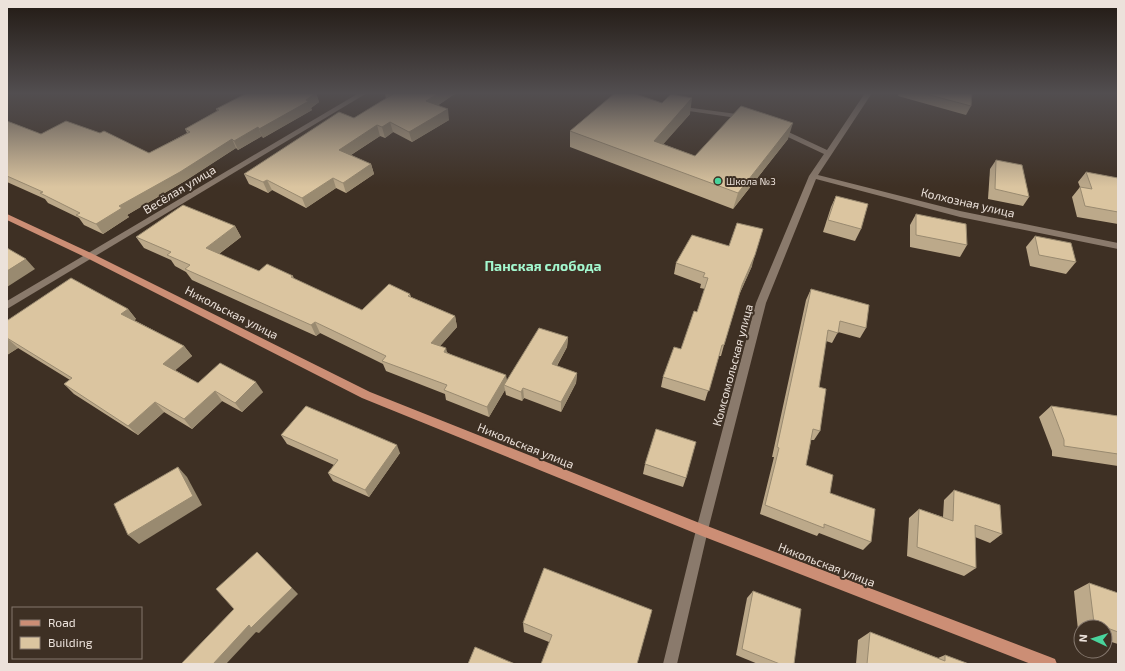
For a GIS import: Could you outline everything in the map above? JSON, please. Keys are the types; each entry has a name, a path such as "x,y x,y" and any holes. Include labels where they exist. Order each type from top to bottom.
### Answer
{"main road":[{"name":"Никольская улица","path":"7,217 90,256 366,395 702,530 1050,664"}],"street":[{"name":"Весёлая улица","path":"7,305 311,124"},
{"name":"Комсомольская улица","path":"670,664 702,530 761,303 813,176 848,124"},
{"path":"772,128 828,153"},
{"name":"Колхозная улица","path":"813,176 960,214 1118,246"}],"building":[{"path":"7,124 16,124 41,134 60,124 75,124 100,133 104,131 149,153 190,132 185,129 193,124 267,124 259,129 258,127 234,141 232,139 180,172 119,206 122,208 96,224 76,215 80,213 40,193 43,192 7,176"},
{"path":"320,124 386,124 382,127 377,125 339,150 371,164 343,183 333,178 302,198 267,180 263,182 244,174"},
{"path":"394,124 422,124 409,132"},
{"path":"578,124 669,124 654,141 695,156 724,124 792,124 738,193 570,131"},
{"path":"996,160 1022,165 1029,197 995,189"},
{"path":"1086,172 1118,178 1118,212 1085,206 1080,187 1092,189"},
{"path":"836,196 868,204 861,229 828,220"},
{"path":"183,205 235,226 206,248 259,271 267,264 293,276 291,277 362,310 389,284 410,294 408,296 455,316 431,343 446,348 444,352 506,375 487,407 444,390 447,385 382,361 386,356 315,322 311,325 185,269 190,265 167,255 171,252 136,237"},
{"path":"916,214 966,224 967,245 916,235"},
{"path":"737,223 763,229 755,255 742,285 724,345 722,345 709,391 663,377 674,347 681,349 694,311 697,312 708,278 703,277 705,273 676,263 692,235 729,246"},
{"path":"1035,236 1071,243 1076,262 1039,255"},
{"path":"7,248 26,259 7,271"},
{"path":"71,278 128,309 121,314 184,346 163,364 198,383 220,363 256,382 235,403 215,391 184,419 155,402 128,426 64,384 72,378 7,338 7,319 8,320"},
{"path":"811,289 869,305 866,328 840,321 838,333 828,330 819,387 826,389 820,431 813,429 806,465 833,475 830,493 875,509 871,542 824,524 824,528 765,505 779,448 777,447"},
{"path":"539,328 568,337 552,364 577,373 561,402 523,388 521,392 504,385"},
{"path":"306,406 397,445 365,490 328,473 338,460 281,435"},
{"path":"1051,406 1118,416 1118,454 1064,446 1064,440"},
{"path":"656,429 696,442 686,478 645,464"},
{"path":"178,467 193,496 128,535 114,504"},
{"path":"954,490 1000,505 1002,534 975,525 976,568 917,547 919,509 953,521"},
{"path":"257,552 292,588 251,628 249,625 213,664 181,664 234,609 216,589"},
{"path":"544,568 652,610 637,664 541,664 552,635 523,623"},
{"path":"1089,583 1118,593 1118,632 1113,630 1113,619 1094,619"},
{"path":"753,591 801,609 794,664 780,664 742,649"},
{"path":"870,632 945,661 945,655 969,664 867,664"},
{"path":"475,647 515,664 468,664"}],"place":[{"name":"Школа №3","path":"718,181"}],"district":[{"name":"Панская слобода","path":"543,265"}]}
